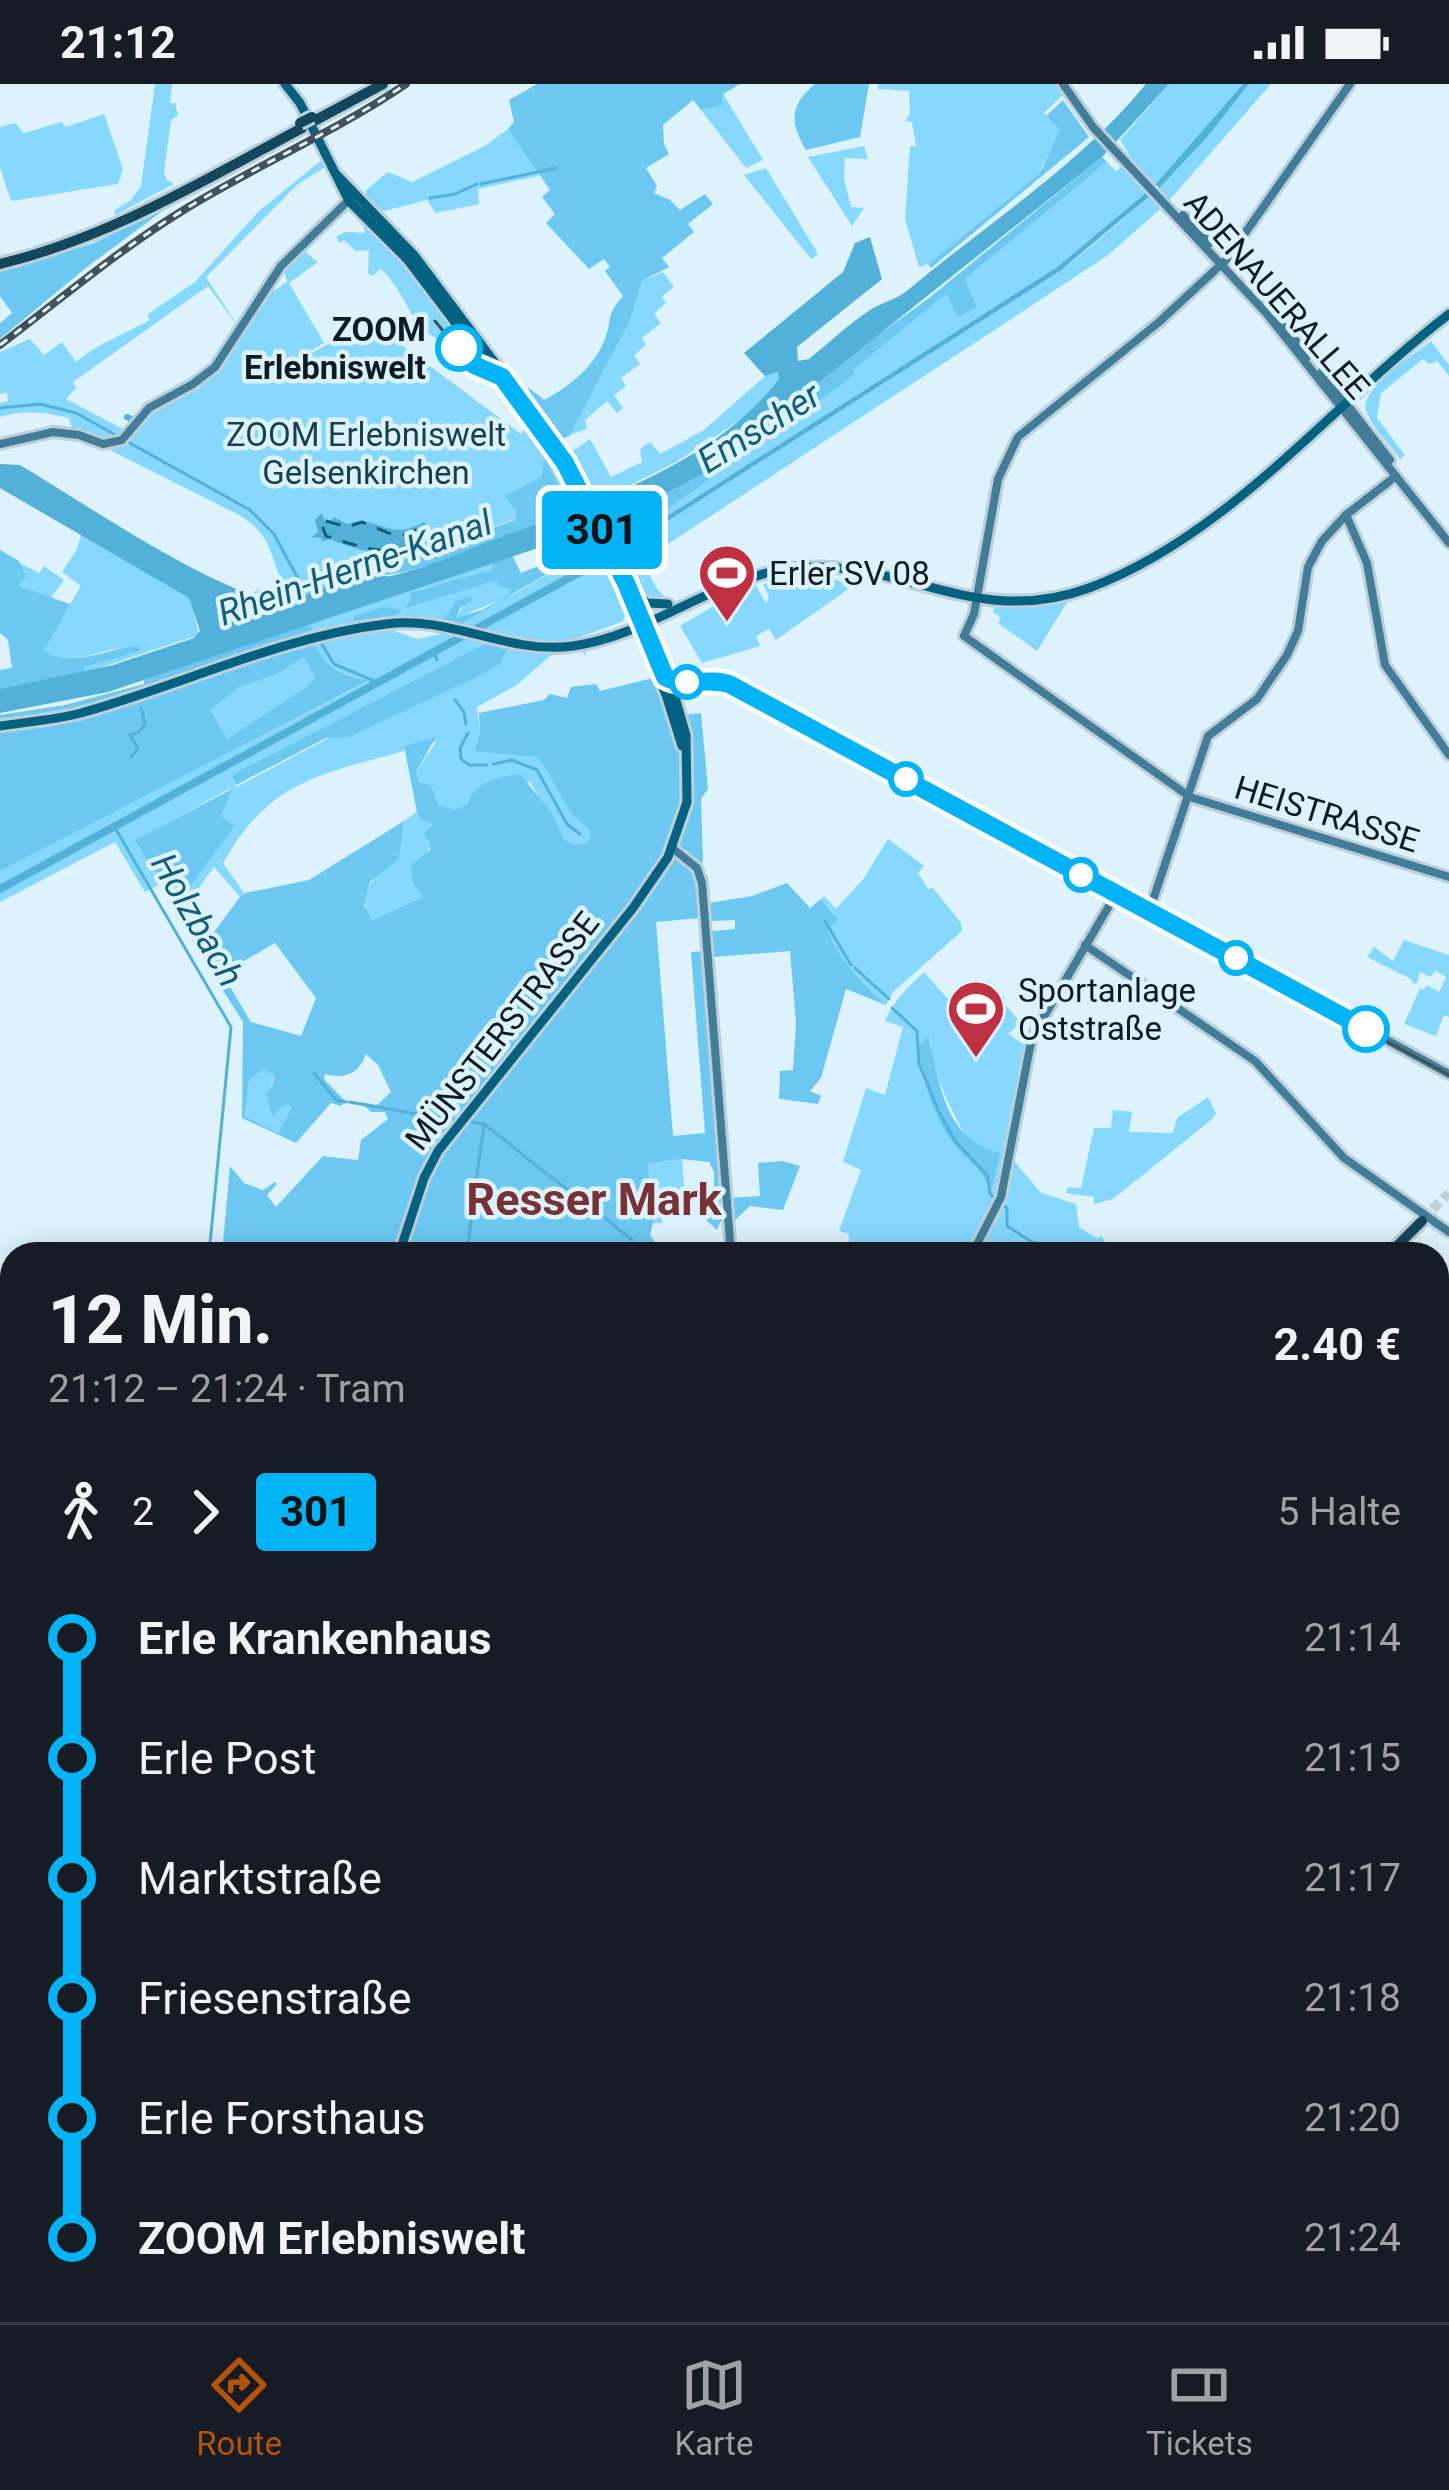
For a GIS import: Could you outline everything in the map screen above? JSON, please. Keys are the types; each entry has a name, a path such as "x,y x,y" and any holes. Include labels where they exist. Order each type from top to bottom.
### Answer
{"highway":[{"path":"0,262 102,228 301,126 372,84"},
{"path":"313,119 383,84"},
{"path":"1406,1242 1424,1223"}],"main road":[{"name":"MÜNSTERSTRASSE","path":"285,84 352,198 400,250 524,412 584,498 601,531 670,682 684,766 680,814 671,847"},
{"path":"977,597 1050,593 1088,583 1127,564 1239,489 1449,311"},
{"path":"0,726 77,714 270,649 405,622 517,646 565,646 603,638 754,576 819,566 851,568 977,597 1045,599 1114,578 1231,502 1343,402"},
{"name":"MÜNSTERSTRASSE","path":"403,1242 438,1150 629,912 671,847 685,812 686,735 678,702 640,620 632,589 614,560"},
{"path":"632,589 647,603 669,608"},
{"path":"656,646 657,627 669,608"}],"street":[{"name":"ADENAUERALLEE","path":"1063,84 1115,150 1224,261 1329,381 1449,539"},
{"path":"977,597 998,478 1018,437 1159,322 1224,261 1350,84"},
{"path":"0,444 51,432 80,435 106,445 119,441 145,411 215,367 283,263 352,198"},
{"name":"ADENAUERALLEE","path":"1224,261 1343,402"},
{"path":"1324,423 1358,422 1362,385 1329,381"},
{"path":"1149,912 1208,736 1257,699 1288,652 1299,626 1312,557 1346,515 1397,472"},
{"path":"1346,515 1367,563 1387,670 1449,755"},
{"name":"HEISTRASSE","path":"977,597 964,636 1190,797 1449,877"},
{"path":"670,682 720,686 746,694 1449,1074"},
{"path":"671,847 697,868 702,883 730,1242"},
{"path":"978,1242 1001,1197 1032,1037 1115,894"},
{"path":"1085,945 1250,1058 1345,1158 1449,1232"}],"green space":[{"path":"155,84 172,84 170,103 175,103 178,115 171,120 164,172 174,184 115,215 141,186"},
{"path":"879,84 1059,84 1066,92 1044,113 1060,130 1040,173 919,267 905,219 910,146 916,146 912,122 905,121 910,114 909,91 877,89"},
{"path":"1169,84 1243,84 1154,186 1057,267 617,548 616,537 684,498 844,383 853,369 947,293 977,307 965,279 1107,162 1116,171 1123,166 1146,181 1120,140"},
{"path":"1249,84 1271,84 1167,203 1107,256 642,561 669,601 649,598 636,588 619,552 1060,271 1160,184"},
{"path":"723,94 763,160 746,168 701,110 722,106"},
{"path":"104,114 123,169 118,184 11,201 0,168 0,127 15,123 24,133 61,122 66,127"},
{"path":"508,129 538,169 538,176 478,189 479,204 436,213 427,200 380,212 366,198 366,190 388,172 412,182 485,146"},
{"path":"864,146 868,159 845,158 851,207 864,208 852,226 808,157"},
{"path":"323,159 327,166 298,184 206,277 239,328 208,286 73,382 76,388 66,399 125,430 120,437 102,442 73,432 69,418 52,414 0,417 0,403 8,401 7,392 0,394 0,352 30,339 44,355 62,342 76,362 150,320 147,315 195,282 259,211"},
{"path":"766,168 818,254 811,259 744,175"},
{"path":"368,221 477,357 470,360 456,341 449,347 422,328 381,269 368,274 369,250 356,251 336,237 345,232 365,233 363,223"},
{"name":"ZOOM Erlebniswelt Gelsenkirchen","path":"300,248 318,262 289,283 324,343 278,370 347,335 383,331 521,434 526,426 497,382 564,476 581,508 563,515 568,504 545,460 541,477 504,496 516,511 515,519 391,564 379,564 375,574 286,602 249,595 270,589 281,579 263,537 241,516 108,449 66,437 38,439 55,433 110,447 161,401 185,389 199,389 232,353 263,298 287,282 283,268"},
{"path":"663,272 674,287 662,296 666,303 654,314 661,323 642,338 646,345 634,355 640,364 621,378 626,386 614,395 623,408 617,413 607,401 585,420 587,429 570,435 630,321 642,281"},
{"path":"1431,341 1449,365 1449,376 1437,361 1429,364 1423,359 1381,393 1377,418 1405,455 1400,459 1372,423 1366,401 1380,382"},
{"path":"777,372 779,379 757,408 676,462 595,503 570,453 590,439 611,477 642,462 640,449 650,442 660,454 704,430 765,376"},
{"path":"81,535 190,598 199,635 84,673 84,667 139,651 127,648 57,657 44,651 59,620 36,654 0,553 39,573 44,566 64,580 51,598 64,614 81,586 62,572"},
{"path":"599,544 625,615 623,621 577,638 528,643 463,628 464,622 504,598 455,619 470,596 444,620 391,615 324,634 322,628 313,631 310,623 493,561 492,570 429,591 421,588 407,609 500,579 511,596"},
{"path":"818,575 854,585 776,640 769,629 756,636 760,646 702,663 680,626 754,582 766,603 769,597 763,584"},
{"path":"1069,599 1037,651 998,623 1001,618 993,612 995,605"},
{"path":"385,628 418,639 449,632 486,643 237,772 231,776 236,787 329,738 350,736 500,664 508,648 536,653 585,646 586,656 581,650 550,656 517,685 477,707 480,731 474,750 537,756 591,836 586,843 574,845 564,839 530,782 455,811 439,805 431,785 419,782 416,772 436,742 404,746 404,751 322,775 279,797 259,814 223,863 244,893 240,897 214,867 180,914 204,947 199,952 160,884 145,892 115,842 0,902 0,729 116,811 367,682 329,664 312,643","holes":["231,788 221,816 235,826 187,891 136,840"]},
{"path":"305,656 315,677 306,687 227,740 209,710 239,687 276,675"},
{"path":"417,812 422,821 429,821 432,831 430,847 421,861 424,897 371,920 366,892 399,859 404,821"},
{"path":"888,839 924,866 918,873 961,923 962,931 893,992 886,1005 839,952 828,930 834,913 821,899 824,896 836,909 864,878"},
{"path":"1404,940 1449,955 1449,1017 1444,1015 1436,1036 1404,1024 1420,988 1427,985 1439,992 1446,977 1436,971 1430,977 1420,972 1413,984 1367,957 1374,947 1393,961"},
{"path":"924,972 954,1006 968,1005 991,982 1021,1023 1008,1034 1028,1047 1009,1155 1041,1193 1076,1204 1079,1227 1098,1239 1101,1235 1105,1242 849,1242 849,1234 839,1231 861,1170 843,1162 866,1088 885,1095 903,1027 885,1021 897,1000","holes":["930,1038 939,1081 986,1178 951,1140 921,1074"]},
{"path":"264,1069 274,1074 270,1092 292,1107 278,1133 245,1116 249,1080"},
{"path":"1208,1097 1216,1114 1211,1120 1113,1199 1094,1204 1094,1197 1066,1193 1068,1187 1081,1188 1094,1128 1111,1128 1113,1110 1132,1112 1129,1132 1173,1133 1177,1118"},
{"path":"682,1159 686,1210 662,1211 662,1223 653,1223 648,1164"}],"shaded area":[{"path":"537,84 740,84 723,94 722,106 701,110 693,100 663,125 669,154 646,168 657,186 654,193 680,210 705,194 713,204 688,224 694,232 662,258 669,267 642,281 630,321 570,435 563,439 532,400 528,387 544,400 580,375 600,349 611,314 623,296 605,271 610,267 604,259 589,269 546,223 555,214 542,197 550,190 508,129 514,122 509,100"},
{"path":"815,84 869,84 860,137 806,150 795,114"},
{"path":"1063,100 1089,137 931,268 928,264 1040,173 1060,130 1046,116"},
{"path":"1102,157 1107,162 965,279 977,307 958,317 946,294 854,369 844,383 684,498 614,540 604,522 645,504 929,298"},
{"path":"172,204 0,339 0,323 12,313 0,296 0,272 94,243"},
{"path":"545,458 568,505 563,515 437,562 389,575 375,574 379,564 391,564 515,520 516,511 504,496 541,477"},
{"path":"591,527 599,544 464,622 463,628 438,623 352,628 355,616 383,607 403,610 394,615 444,619 456,601 470,596 473,600 460,608 456,618 482,610 509,595 510,589 497,585 498,580 405,609 410,593 492,570 493,561 512,555 521,573 560,557 558,539"},
{"path":"0,550 19,561 26,577 18,586 70,604 44,651 68,658 139,646 140,651 85,667 84,673 0,689 0,670 12,668 8,640 0,633"},
{"path":"310,623 315,635 310,638 327,662 340,672 368,681 0,871 0,715 65,705 144,684 144,680","holes":["304,657 315,677 227,739 210,710 239,687 276,675"]},
{"path":"486,643 508,648 500,664 475,678 349,737 326,738 236,785 231,776 237,772"},
{"path":"653,678 668,717 701,713 708,789 701,799 703,860 697,880 701,918 656,922 673,1136 705,1133 691,952 706,951 726,1222 720,1222 717,1230 705,1219 714,1215 714,1172 709,1162 681,1159 648,1164 650,1235 655,1242 223,1242 230,1166 244,1183 263,1190 275,1182 267,1195 276,1207 323,1156 358,1160 361,1140 388,1119 385,1112 371,1112 360,1102 377,1105 391,1092 378,1065 366,1054 350,1074 325,1074 324,1079 345,1101 341,1106 331,1103 296,1143 242,1118 243,1022 199,952 245,893 309,880 404,821 399,859 370,882 364,905 372,920 423,897 413,883 411,865 430,850 423,835 432,825 417,812 404,746 436,737 416,772 419,782 431,785 439,805 455,810 468,804 482,785 520,774 552,813 564,839 574,845 586,843 589,828 566,805 537,757 474,751 479,713 544,700 550,694 567,698 571,687 596,684 600,691","holes":["275,943 316,998 301,1036 251,1022 220,970","264,1069 274,1075 266,1093 272,1116 284,1105 292,1107 278,1133 245,1116 249,1080"]},
{"path":"232,789 221,816 235,826 187,891 160,880 135,840"},
{"path":"787,883 810,908 821,899 838,919 828,930 839,952 886,1005 846,989 821,1078 810,1091 821,1096 818,1104 779,1099 780,1071 793,1070 796,1023 790,951 713,957 711,931 735,929 735,920 710,921 709,903 752,896"},
{"path":"928,1036 941,1090 956,1122 981,1146 1000,1153 991,1193 979,1170 950,1139 933,1106 918,1047"},
{"path":"782,1161 800,1166 783,1210 750,1206 732,1223 729,1198 760,1196 758,1163"}],"water":[{"path":"1146,84 1169,84 1102,157 706,472 645,504 544,546 108,692 0,713 0,689 113,665 194,638 200,631 189,598 0,488 0,464 20,465 191,568 261,598 287,602 354,577 391,576 420,568 616,493 722,434 779,379 777,372 765,376 744,353 843,272 855,243 870,237 882,279 797,347 798,361 809,359 867,312 903,293 1031,193 1092,141"},
{"path":"1243,84 1249,84 1159,188 1060,271 619,552 617,548 1057,267 1154,186"},
{"path":"322,513 331,521 334,517 347,524 368,522 402,530 424,522 434,534 424,534 404,551 362,550 311,537 318,532 315,520"}],"waterway":[{"path":"481,184 556,168"},
{"path":"430,198 477,184"},
{"name":"Rhein-Herne-Kanal","path":"0,408 40,404 76,413 250,510 274,534 303,588"},
{"path":"127,417 132,419"},
{"name":"Emscher","path":"0,889 613,554"},
{"path":"321,643 334,664 379,683"},
{"name":"Emscher","path":"434,653 437,660"},
{"path":"455,700 466,724"},
{"path":"131,757 138,749 130,735 145,724 141,708"},
{"path":"468,733 460,748 461,759 469,765 487,765"},
{"path":"493,764 512,760 537,770 567,824 580,834"},
{"name":"Holzbach","path":"114,826 231,1027 210,1242"},
{"path":"825,921 851,965"},
{"path":"855,968 889,999"},
{"path":"892,1008 917,1031 919,1064 955,1141 987,1175 990,1194 1007,1208 1007,1226 1032,1242"},
{"path":"314,1073 336,1100 346,1102"},
{"path":"349,1102 423,1115"},
{"path":"431,1116 454,1120"},
{"path":"466,1121 484,1124 511,1145"},
{"path":"474,1195 484,1125"},
{"path":"513,1147 547,1174"},
{"path":"550,1176 602,1216"},
{"path":"472,1217 473,1203"},
{"path":"604,1217 632,1240"},
{"path":"468,1242 471,1220"}],"ferry route":[{"path":"326,521 347,527 362,522 391,534 408,535 424,524 427,529 405,547 380,550 326,536 322,525 326,521"}],"tunnel":[{"path":"1422,1220 1449,1193"}],"tram line":[{"path":"435,321 471,365 500,376 557,453 599,528 668,682 731,686 1449,1075"},
{"name":"301","path":"459,348 474,365 502,377 565,463 626,583 665,677 673,682 718,680 731,685 1366,1029"}],"railway":[{"path":"0,345 163,223 406,84"}],"place":[{"name":"ZOOM Erlebniswelt","path":"459,348"},
{"name":"Erler SV 08","path":"727,624"},
{"name":"Sportanlage Oststraße","path":"976,1060"}],"district":[{"name":"Resser Mark","path":"594,1199"}]}
